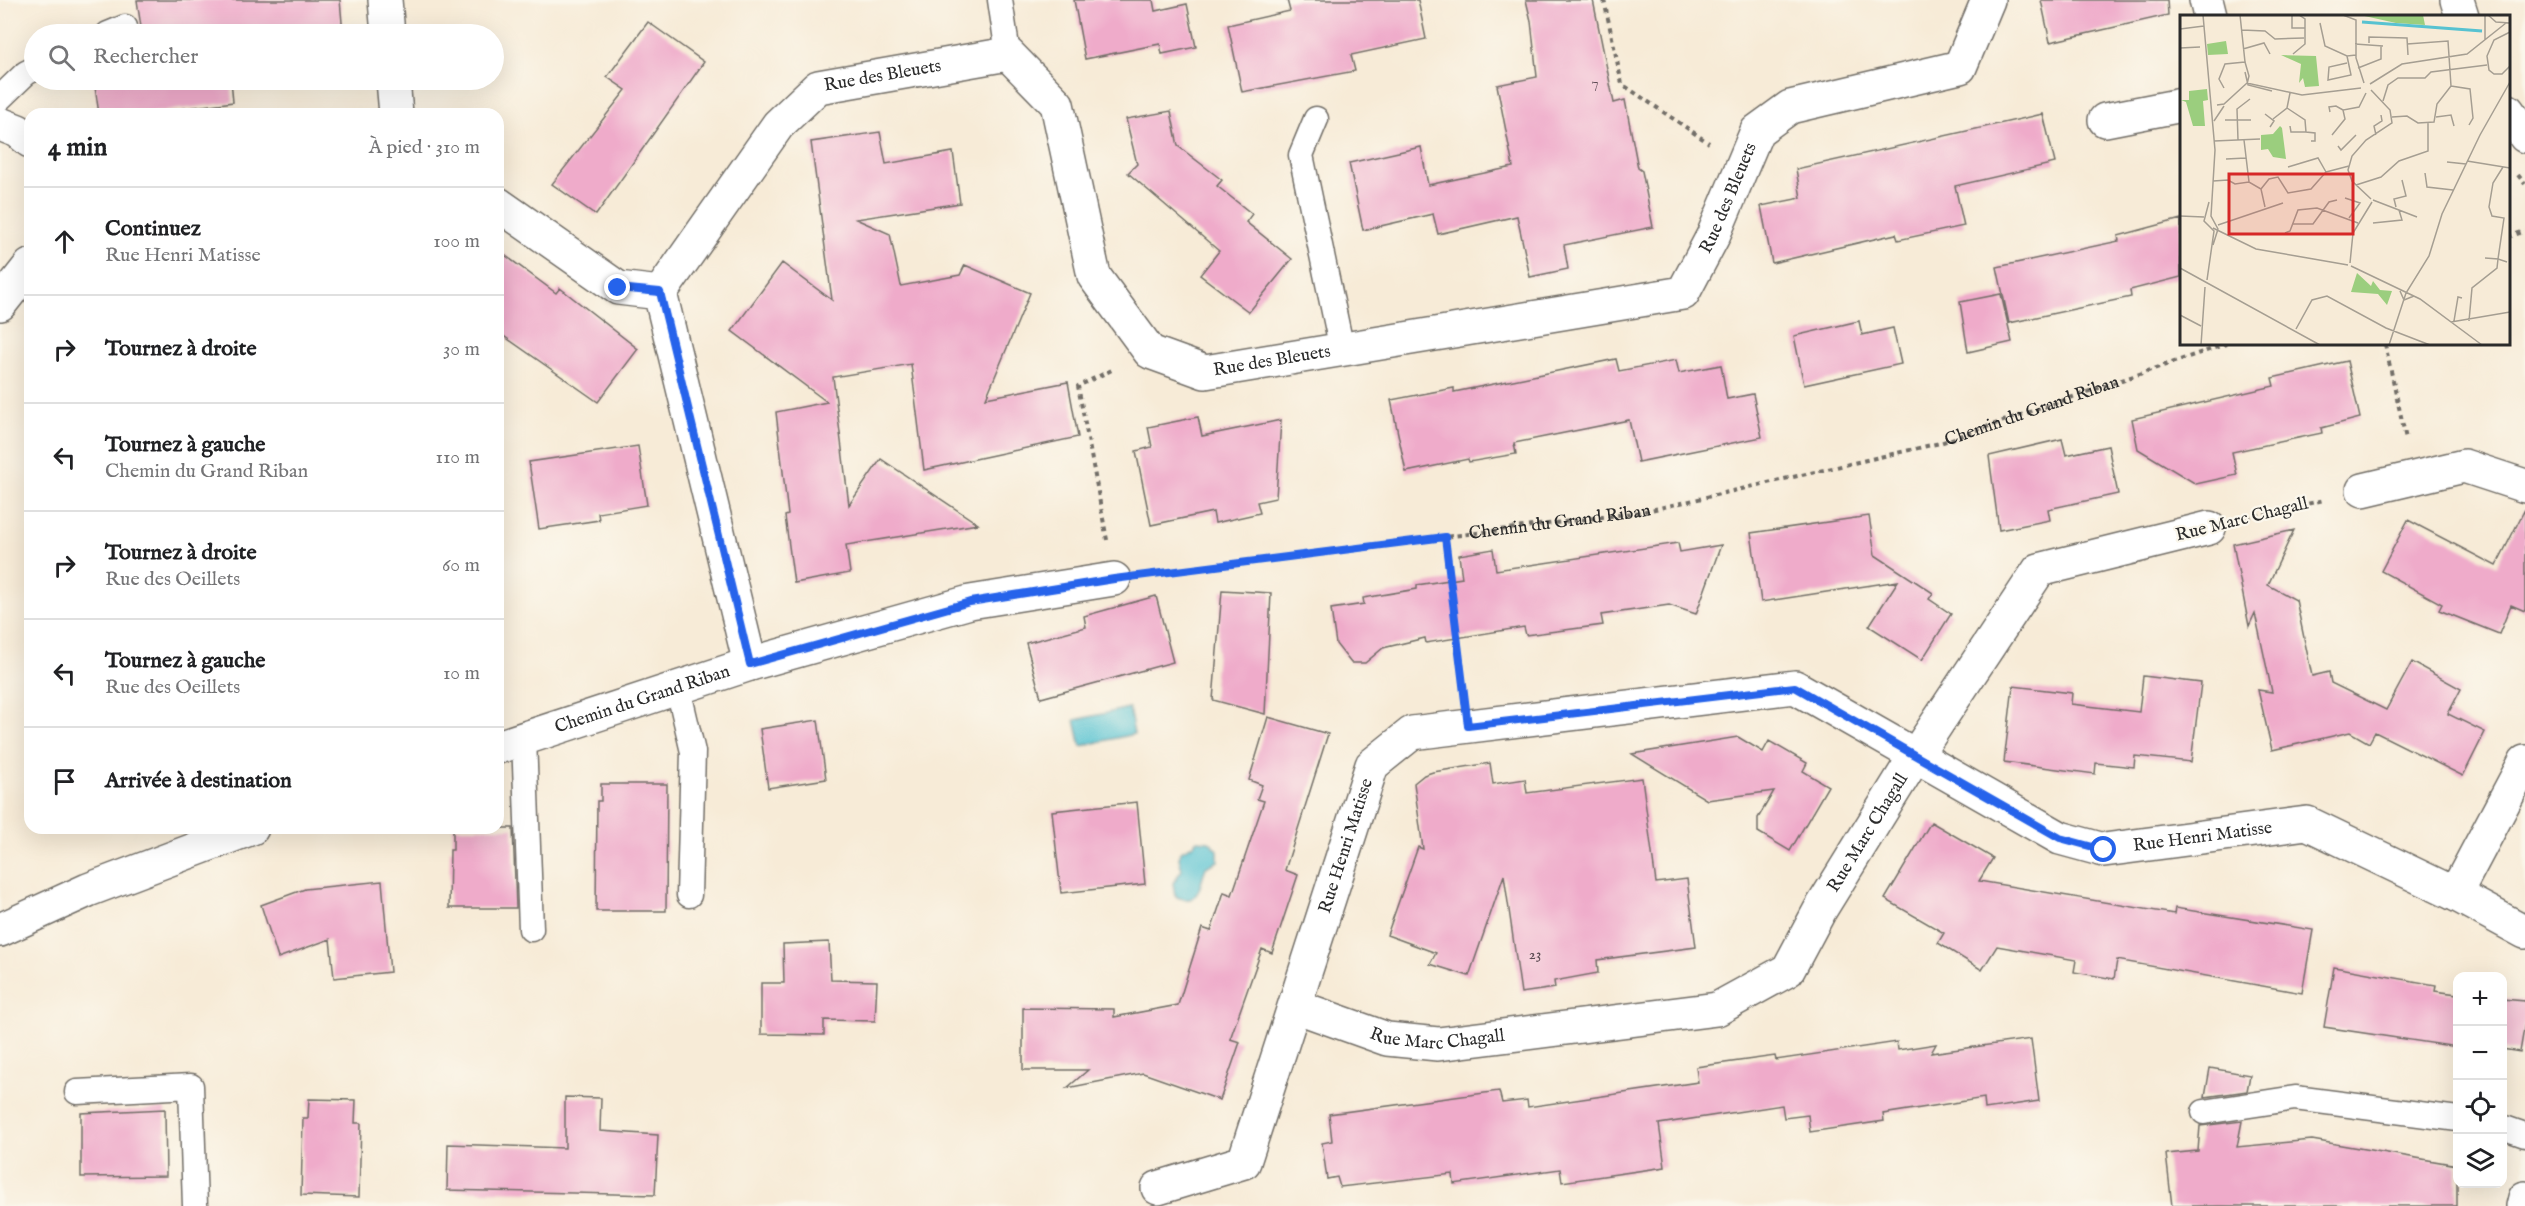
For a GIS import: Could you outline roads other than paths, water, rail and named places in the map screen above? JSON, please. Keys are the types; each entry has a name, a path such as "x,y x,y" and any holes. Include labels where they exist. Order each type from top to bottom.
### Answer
{"street":[{"path":"385,0 387,24"},
{"name":"Rue des Bleuets","path":"660,292 778,124 818,87 1008,54 1057,104 1094,276 1150,351 1205,372 1683,292 1713,236 1757,130 1790,107 1960,67 1988,0"},
{"path":"2206,0 2210,15"},
{"path":"2457,0 2462,15"},
{"path":"394,90 395,108"},
{"path":"2105,120 2180,105"},
{"path":"2510,114 2525,136"},
{"path":"0,124 24,136"},
{"path":"504,208 618,288 660,292 750,664"},
{"path":"0,304 24,274"},
{"path":"2363,490 2464,466 2525,486"},
{"name":"Rue Marc Chagall","path":"1295,1006 1387,1039 1438,1044 1717,1009 1788,970 1820,910 1916,755 2039,570 2209,528"},
{"name":"Chemin du Grand Riban","path":"511,743 750,664 970,602 1114,579"},
{"name":"Rue Henri Matisse","path":"1158,1188 1244,1162 1372,765 1412,733 1795,687 2060,838 2104,850 2307,823 2455,894 2525,932"},
{"path":"2455,894 2525,762"},
{"path":"0,930 88,890 236,834"},
{"path":"2523,1206 2525,1198"}],"lane":[{"path":"1000,0 1008,54"},
{"path":"0,98 24,75"},
{"path":"1316,119 1301,155 1342,350"},
{"path":"678,688 693,752 689,895"},
{"path":"511,743 531,929"},
{"path":"77,1092 191,1086 195,1206"},
{"path":"2204,1112 2295,1098 2453,1118"},
{"path":"2507,1129 2525,1136"}],"water":[{"path":"1129,708 1134,734 1081,746 1075,720"},
{"path":"1197,840 1209,841 1218,850 1218,861 1206,867 1200,888 1194,897 1183,899 1175,896 1173,883 1182,870 1179,858 1181,851 1193,845"}]}
